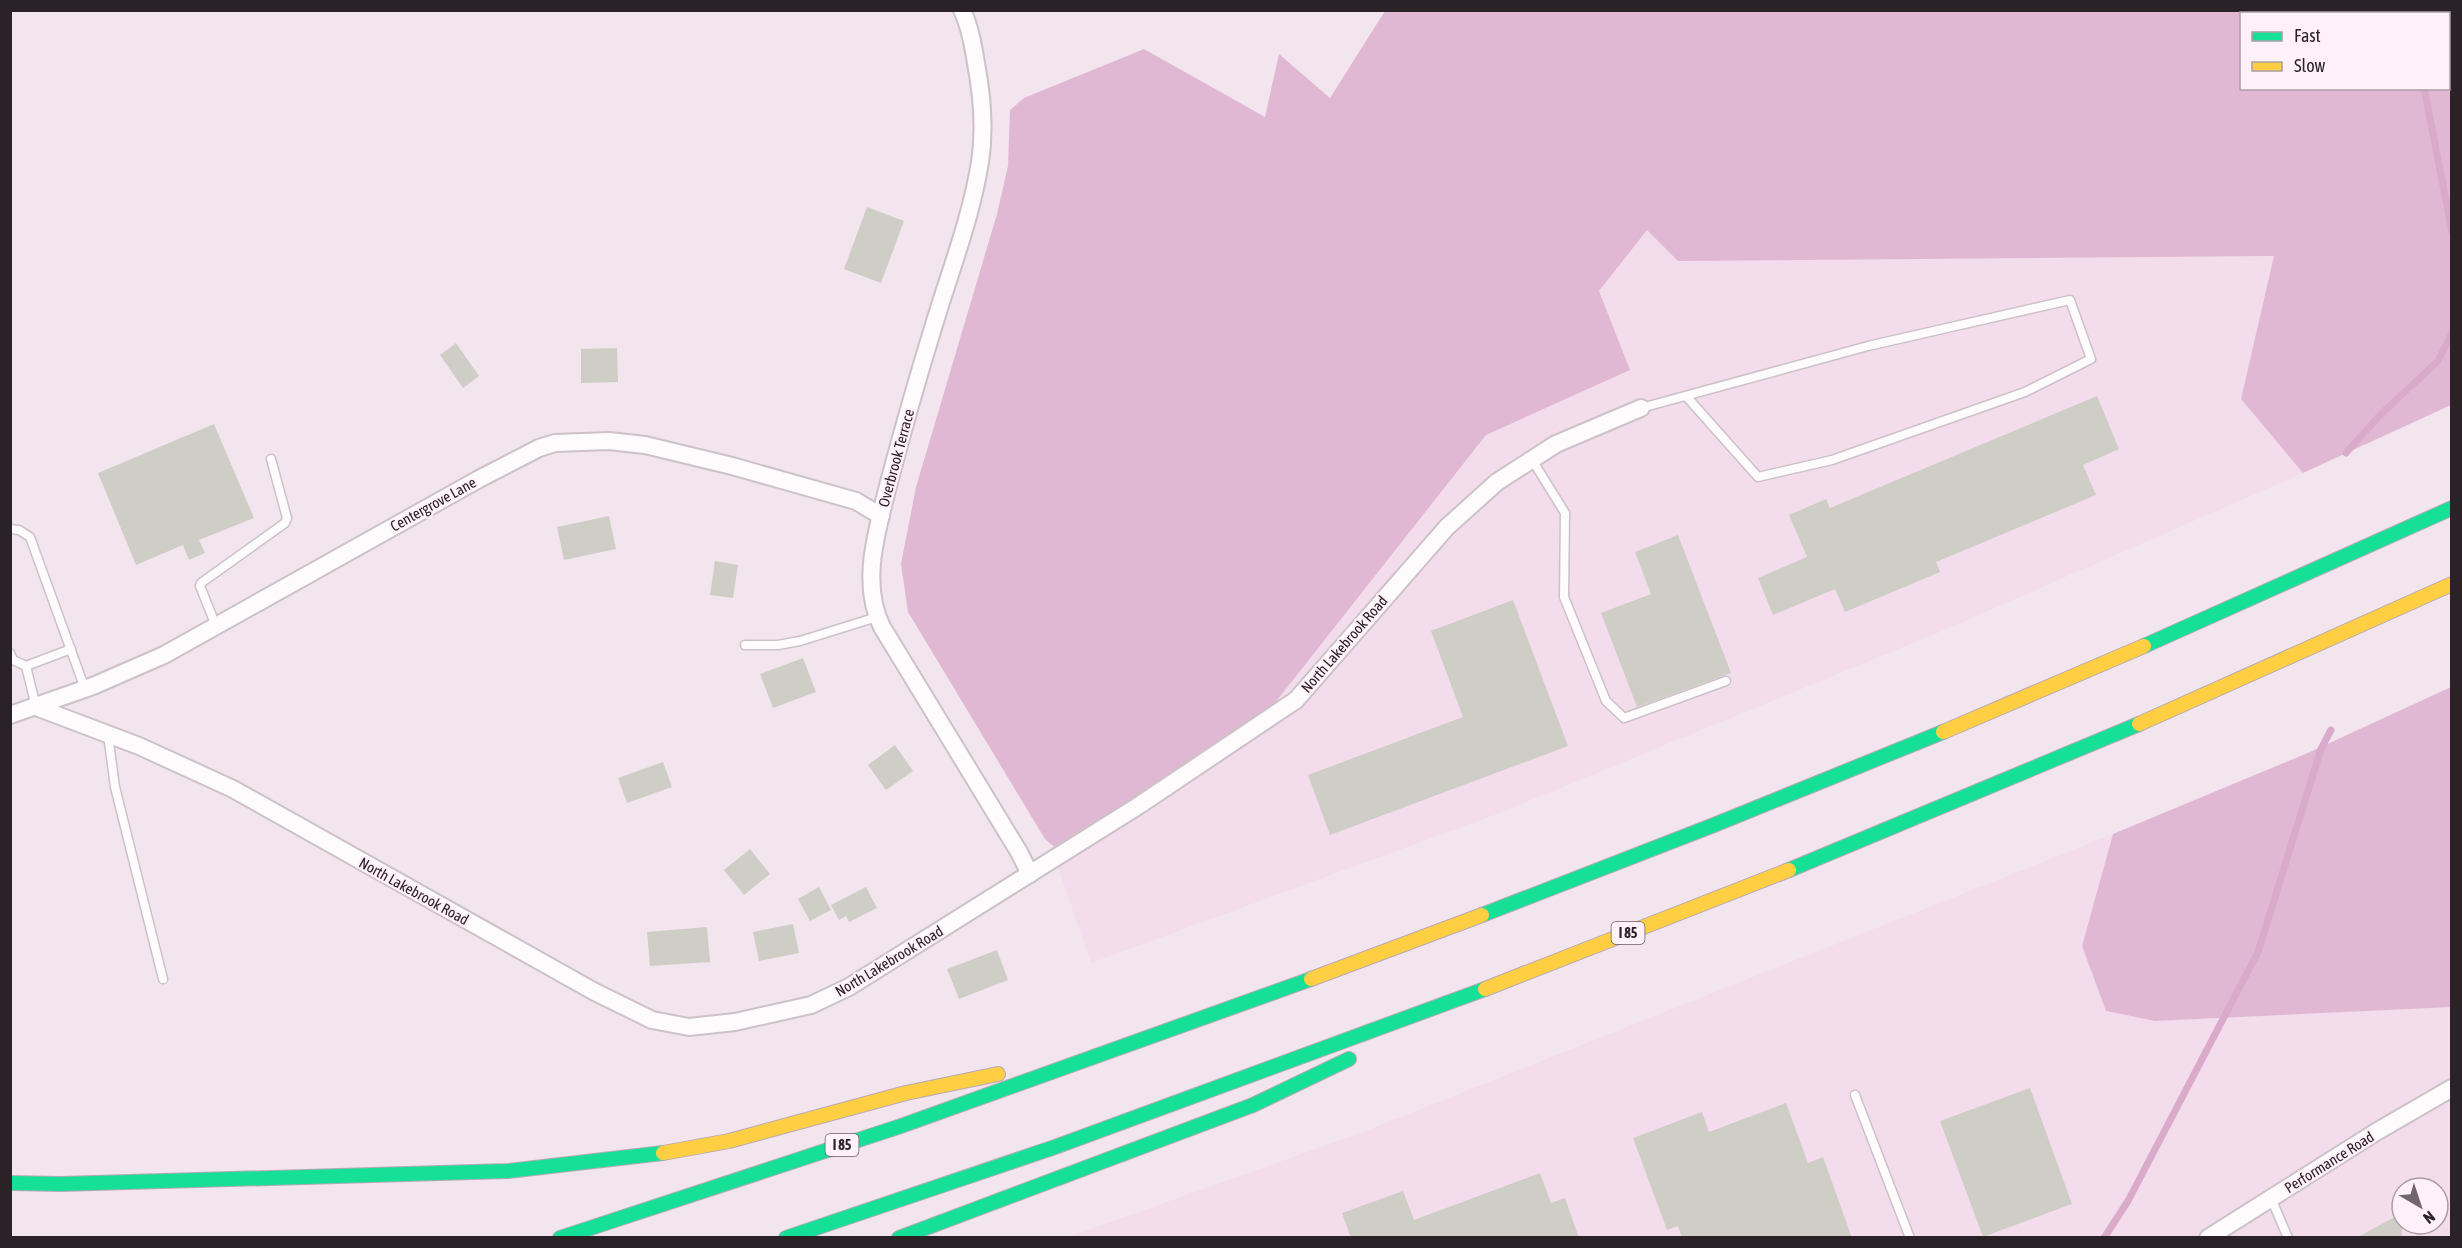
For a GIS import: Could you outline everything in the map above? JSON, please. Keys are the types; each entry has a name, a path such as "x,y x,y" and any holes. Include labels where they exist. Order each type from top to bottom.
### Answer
{"highway":[{"name":"I 85","path":"560,1238 668,1204 1123,1050 1672,843 1897,753 2306,576 2451,508"},
{"name":"I 85","path":"786,1238 1159,1109 1507,981 1798,865 2057,758 2451,584"},
{"path":"1391,1038 1507,981"},
{"path":"10,1183 62,1184 508,1171 591,1163 729,1141 906,1093 1123,1050"},
{"path":"899,1238 1253,1106 1359,1054"}],"street":[{"name":"Overbrook Terrace","path":"962,10 971,37 980,82 982,112 980,163 970,207 926,351 881,516 871,575 871,594 877,617 1019,852 1030,874"},
{"name":"North Lakebrook Road","path":"36,707 108,734 233,789 595,992 652,1020 689,1027 735,1022 811,1005 826,999 1138,806 1296,700 1447,526 1497,482 1556,444 1641,408"},
{"name":"Centergrove Lane","path":"10,715 85,689 164,655 469,484 539,448 555,443 609,441 645,446 732,466 856,501 881,516"},
{"name":"Performance Road","path":"2208,1238 2451,1088"}],"lane":[{"path":"1641,408 1868,346 2070,300 2091,359 2014,395 1832,460 1758,477 1686,396"},
{"path":"1531,458 1565,513 1564,597 1606,701 1624,718 1726,681"},
{"path":"216,626 200,586 201,583 285,523 286,518 271,459"},
{"path":"10,529 20,530 30,537 85,689"},
{"path":"745,645 778,645 800,641 877,617"},
{"path":"10,653 13,660 26,666 71,649"},
{"path":"26,666 36,707"},
{"path":"108,734 115,788 163,980"},
{"path":"1855,1095 1910,1238"},
{"path":"2271,1198 2288,1238"}],"shaded area":[{"path":"1385,11 2451,11 2451,405 2303,473 2241,399 2274,256 1678,261 1647,230 1599,291 1630,370 1486,435 1267,713 1057,849 1045,839 908,612 901,564 916,487 997,214 1008,166 1010,110 1024,98 1144,49 1265,117 1279,54 1330,98"},
{"path":"1647,229 1678,261 2275,256 2241,399 2303,473 1935,634 1497,814 1091,963 1059,870 1057,849 1267,713 1486,435 1629,370 1599,291"},
{"path":"2451,687 2451,1007 2155,1021 2106,1011 2082,946 2113,834 2310,752"},
{"path":"2113,834 2082,946 2106,1011 2155,1021 2451,1007 2451,1237 1066,1238 1363,1132"}],"building":[{"path":"867,207 904,221 881,283 844,269"},
{"path":"456,343 479,376 463,388 440,355"},
{"path":"617,348 618,382 581,383 581,349"},
{"path":"2097,396 2119,449 2083,465 2096,495 1936,562 1940,572 1845,612 1835,589 1773,615 1758,578 1807,557 1789,515 1826,499 1830,508"},
{"path":"214,424 254,518 199,540 205,553 189,560 183,545 136,565 98,473"},
{"path":"609,516 616,549 564,560 557,527"},
{"path":"1678,535 1731,673 1637,707 1601,613 1651,594 1635,552"},
{"path":"715,561 738,565 733,598 710,595"},
{"path":"1513,600 1568,746 1330,835 1308,775 1463,717 1431,631"},
{"path":"803,658 816,692 773,708 760,674"},
{"path":"895,745 913,771 886,790 868,765"},
{"path":"663,762 672,787 627,803 618,778"},
{"path":"750,849 770,874 744,895 724,870"},
{"path":"819,887 831,910 810,921 798,899"},
{"path":"866,887 877,908 849,922 846,916 839,920 831,905"},
{"path":"793,924 799,953 759,961 753,932"},
{"path":"707,927 710,962 650,966 647,932"},
{"path":"997,950 1008,980 959,999 947,969"},
{"path":"2030,1088 2072,1204 1983,1237 1940,1121"},
{"path":"1786,1103 1808,1163 1823,1157 1852,1238 1682,1238 1678,1226 1667,1230 1633,1138 1702,1112 1709,1132"},
{"path":"1540,1173 1551,1203 1565,1198 1579,1238 1351,1238 1342,1213 1403,1191 1414,1220"},
{"path":"2390,1220 2390,1236 2402,1236 2402,1238 2356,1238"}],"waterway":[{"path":"2424,90 2452,231"},
{"path":"2346,453 2381,414 2438,361 2452,333"},
{"path":"2104,1238 2128,1201 2258,952 2321,749 2331,730"}],"traffic: fast":[{"path":"2144,646 2452,508"},
{"path":"1789,870 2139,724"},
{"path":"1482,915 1714,825 1943,732"},
{"path":"560,1238 901,1126 1311,979"},
{"path":"786,1238 1055,1147 1485,989"},
{"path":"899,1238 1253,1105 1349,1059"},
{"path":"10,1183 61,1184 508,1171 663,1153"}],"traffic: slow":[{"path":"2139,724 2452,584"},
{"path":"1943,732 2144,646"},
{"path":"1485,989 1789,870"},
{"path":"1311,979 1482,915"},
{"path":"663,1153 729,1141 906,1093 998,1074"}]}
